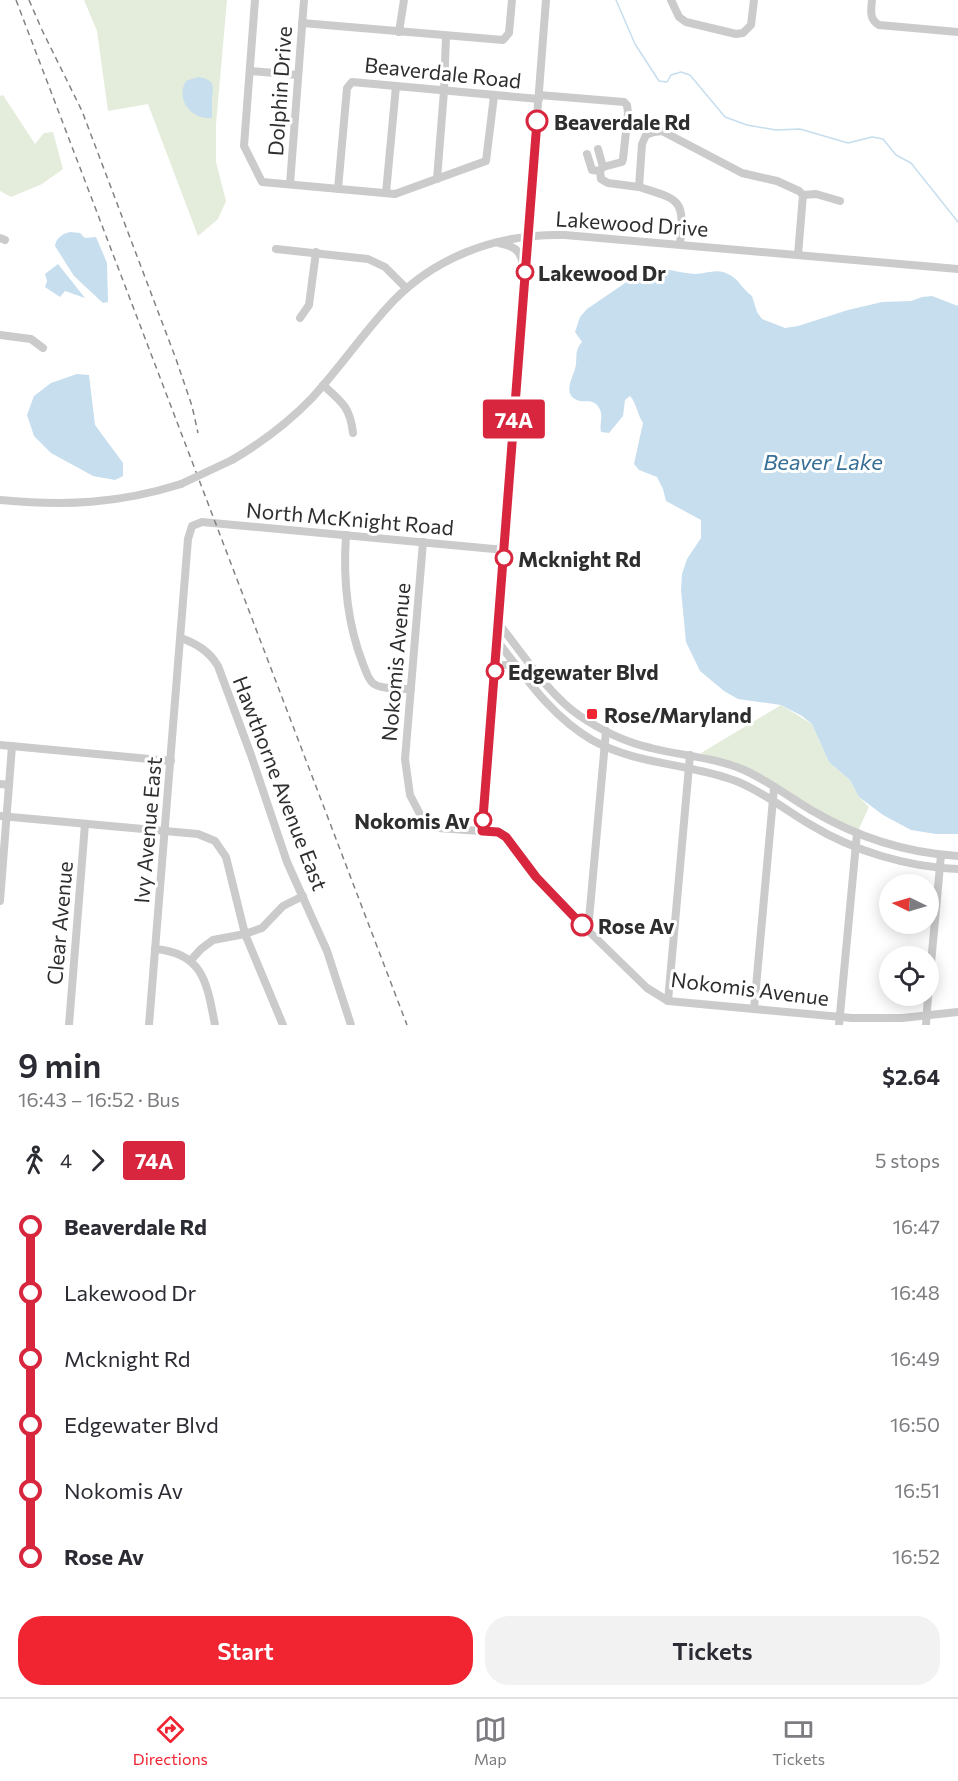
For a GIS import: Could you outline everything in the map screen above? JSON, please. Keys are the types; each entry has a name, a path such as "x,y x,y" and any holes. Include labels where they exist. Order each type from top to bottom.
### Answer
{"street":[{"path":"255,0 244,146 262,182 395,194 486,161 494,96"},
{"name":"Dolphin Drive","path":"290,184 304,0"},
{"path":"399,32 404,0"},
{"path":"302,23 499,40 506,39 509,33 512,0"},
{"path":"482,831 500,624 546,0"},
{"path":"671,0 678,14 686,22 736,34 743,33 751,25 753,0"},
{"path":"872,0 871,15 873,21 879,25 958,32"},
{"path":"437,179 446,36"},
{"path":"250,71 298,75"},
{"name":"Beaverdale Road","path":"338,189 347,88 349,83 355,81 494,96 620,100 627,105 623,159 622,162 601,169"},
{"path":"386,193 396,86"},
{"path":"639,187 642,144 646,135 662,131 742,173 777,181 803,195 816,194 840,201"},
{"path":"598,149 602,179 608,183 639,187 663,195 674,200 681,207 683,221 680,244"},
{"path":"587,154 592,170 601,169"},
{"path":"798,255 803,195"},
{"name":"Lakewood Drive","path":"0,500 70,504 114,501 180,484 232,460 283,425 323,386 376,320 406,288 460,254 495,242 528,236 565,235 958,269"},
{"path":"495,242 510,245 518,250 522,258 525,277"},
{"path":"276,249 368,259 385,267 406,288"},
{"path":"300,318 309,305 316,252"},
{"path":"0,335 31,339 44,348"},
{"path":"323,386 349,411 353,433"},
{"name":"North McKnight Road","path":"193,525 202,522 505,550"},
{"name":"Ivy Avenue East","path":"149,1025 188,539 193,525"},
{"path":"346,535 345,568 348,608 356,642 368,676 378,686 411,689"},
{"name":"Nokomis Avenue","path":"423,542 405,771 415,806 423,820 432,826 498,832 506,837 544,885 588,931 652,992 669,1001 839,1021 879,1019 926,1021 958,1012"},
{"path":"500,624 554,694 579,715 616,737 652,748 720,761 746,770 813,812 857,833 890,844 941,855 958,856"},
{"name":"Hawthorne Avenue East","path":"181,638 202,647 218,666 251,755 278,838 327,951 351,1025"},
{"path":"498,642 551,708 571,725 604,746 646,761 710,772 740,782 813,826 856,847 899,860 958,869"},
{"path":"495,671 501,665 516,665"},
{"path":"588,931 606,731"},
{"path":"0,745 171,761"},
{"path":"0,901 3,817 9,785 12,746"},
{"path":"669,1001 690,755"},
{"path":"0,784 9,785"},
{"path":"754,1010 774,788"},
{"path":"3,817 203,835 219,845 226,857 245,934 283,1025"},
{"name":"Clear Avenue","path":"69,1025 85,824"},
{"path":"839,1021 857,833"},
{"path":"933,946 941,855"},
{"path":"191,960 213,940 262,928 283,906 303,896"},
{"path":"155,949 177,952 191,960 197,967 204,981 215,1025"},
{"path":"926,1021 927,1006"}],"green space":[{"path":"84,0 227,0 216,124 216,162 226,201 218,219 198,236 148,104 108,111 97,31"},
{"path":"3,95 35,144 44,133 53,132 63,169 42,184 11,197 0,191 0,96"},
{"path":"781,705 812,724 829,762 850,780 859,797 869,807 857,833 746,770 701,753"}],"water":[{"path":"198,77 209,80 212,85 212,118 198,116 187,107 184,101 182,95 186,81"},
{"path":"71,232 80,233 85,238 96,237 107,263 108,302 103,303 74,276 55,246 60,236"},
{"path":"58,264 85,298 65,291 60,297 45,287 47,281 45,274"},
{"name":"Beaver Lake","path":"657,267 695,274 724,272 735,279 752,296 762,319 785,328 882,302 911,301 932,296 958,306 958,834 936,834 911,830 883,815 859,797 850,780 829,762 812,724 802,716 781,705 738,699 724,691 700,671 686,642 681,590 682,574 687,559 701,538 701,520 666,501 657,477 639,470 634,464 643,423 630,396 625,400 623,416 609,433 601,432 601,415 597,405 575,399 571,396 569,387 576,364 577,350 582,342 575,332 580,317 587,309 631,279 639,277 645,269"},
{"path":"77,374 89,375 95,425 123,463 123,476 115,480 93,476 51,453 34,436 27,415 34,396 51,383"}],"waterway":[{"path":"616,0 635,44 659,81 667,82 671,75 681,72 690,75 725,117 747,125 776,130 800,129 848,143 872,137 883,139 896,155 911,163 958,222"}],"railway":[{"path":"16,0 407,1025"},
{"path":"29,0 82,111 176,359 192,406 198,433"}],"bus line":[{"name":"74A","path":"537,121 500,624 482,831 498,832 506,837 536,877 582,925"}],"place":[{"name":"Beaverdale Rd","path":"537,121"},
{"name":"Lakewood Dr","path":"525,272"},
{"name":"Mcknight Rd","path":"504,558"},
{"name":"Edgewater Blvd","path":"495,671"},
{"name":"Rose/Maryland","path":"592,714"},
{"name":"Nokomis Av","path":"483,820"},
{"name":"Rose Av","path":"582,925"}]}
